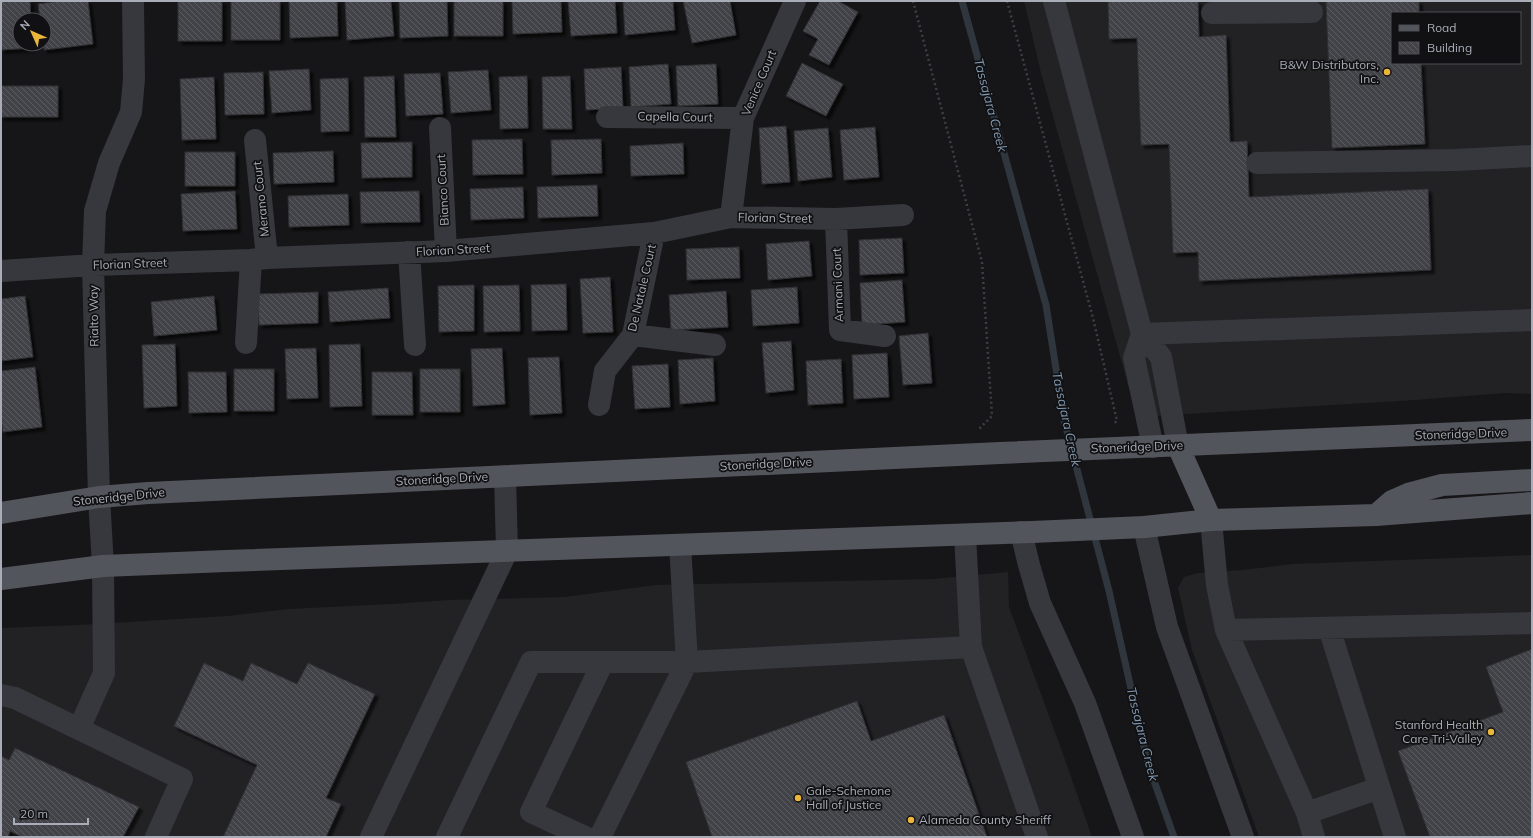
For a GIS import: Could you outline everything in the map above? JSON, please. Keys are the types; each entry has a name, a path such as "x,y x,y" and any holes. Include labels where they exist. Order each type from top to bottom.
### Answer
{"main road":[{"name":"Stoneridge Drive","path":"1,513 99,496 164,492 1532,430"},
{"path":"1178,446 1211,520"},
{"path":"1376,515 1392,501 1408,494 1442,485 1532,480"},
{"path":"1,579 103,566 680,544 965,535 1141,527 1211,520 1376,515 1532,503"}],"street":[{"name":"Rialto Way","path":"79,729 104,673 103,566 99,496 93,265 95,211 109,163 131,112 134,79 133,1"},
{"name":"Venice Court","path":"731,217 743,118 795,1"},
{"path":"1054,1 1142,334 1161,357 1178,446"},
{"path":"1212,13 1312,12"},
{"name":"Capella Court","path":"607,116 743,118"},
{"name":"Bianco Court","path":"440,128 446,252"},
{"name":"Merano Court","path":"246,343 259,259 255,140"},
{"path":"1257,163 1456,160 1532,156"},
{"name":"Florian Street","path":"1,272 93,265 409,252 446,252 654,233 731,217 836,219 903,215"},
{"name":"Armani Court","path":"836,219 840,330 885,336"},
{"name":"De Natale Court","path":"599,405 605,371 633,335 654,233"},
{"path":"409,252 415,345"},
{"path":"1142,334 1532,320"},
{"path":"1142,334 1134,358 1153,447"},
{"path":"633,335 714,345"},
{"path":"371,837 507,551 505,476"},
{"path":"1211,520 1217,584 1226,630 1306,813 1314,837"},
{"path":"1141,527 1167,627 1243,837"},
{"path":"1027,532 1029,565 1040,603 1085,704 1133,837"},
{"path":"965,535 971,647 1037,837"},
{"path":"600,837 687,662 680,544"},
{"path":"1226,630 1532,623"},
{"path":"1328,628 1395,837"},
{"path":"447,837 530,662 687,662 971,647"},
{"path":"585,837 531,812 603,662"},
{"path":"1,695 15,698 182,779 156,837"},
{"path":"1306,813 1379,788"}],"path":[{"path":"913,1 982,262 992,416 978,430 996,437 1006,453"},
{"path":"1007,1 1093,318 1117,421 1111,426"}],"shaded area":[{"path":"1024,1 1532,1 1532,394 1505,393 1137,417 1041,73"},
{"path":"1532,555 1532,837 1259,837 1192,650 1178,588 1184,577 1198,573 1243,570 1293,564"},
{"path":"1008,572 1009,607 1092,837 1,837 1,628 227,616 289,609 450,600 565,597 656,585 933,579"}],"building":[{"path":"1,1 30,1 31,12 12,12 12,49 1,50"},
{"path":"60,1 88,1 93,44 52,49 52,12 39,12 38,4"},
{"path":"178,1 222,1 222,41 178,41"},
{"path":"231,1 280,1 280,40 231,40"},
{"path":"289,1 337,1 338,36 290,38"},
{"path":"345,1 391,1 394,36 347,40"},
{"path":"399,1 447,1 448,36 400,38"},
{"path":"454,1 503,1 503,36 454,36"},
{"path":"512,1 561,1 562,32 513,34"},
{"path":"568,1 615,1 617,33 571,36"},
{"path":"623,1 673,1 675,30 625,35"},
{"path":"683,1 730,1 736,35 692,43"},
{"path":"820,1 838,1 858,12 829,65 809,55 818,39 803,31"},
{"path":"1108,1 1198,1 1199,37 1226,35 1230,142 1247,141 1249,197 1428,189 1431,270 1199,281 1198,252 1173,253 1169,144 1141,145 1137,38 1109,39"},
{"path":"1326,1 1419,1 1419,12 1391,12 1391,64 1421,64 1425,144 1332,148"},
{"path":"802,63 843,84 826,116 786,96"},
{"path":"668,64 671,104 631,107 629,67"},
{"path":"716,64 718,104 678,106 676,66"},
{"path":"621,67 623,108 586,110 584,69"},
{"path":"309,69 311,110 272,113 269,71"},
{"path":"488,70 491,110 451,113 448,72"},
{"path":"263,72 264,114 225,115 224,73"},
{"path":"440,73 443,114 406,116 404,74"},
{"path":"394,76 396,137 365,137 364,77"},
{"path":"527,76 528,128 500,129 499,77"},
{"path":"570,76 572,129 543,129 542,77"},
{"path":"214,77 216,139 182,140 180,79"},
{"path":"348,78 349,131 321,132 320,79"},
{"path":"1,86 58,86 58,117 1,117"},
{"path":"786,126 790,182 762,184 759,128"},
{"path":"875,127 879,177 844,180 840,130"},
{"path":"828,128 832,177 798,181 794,131"},
{"path":"522,139 523,174 473,175 472,140"},
{"path":"601,139 602,173 552,175 551,140"},
{"path":"412,142 412,177 362,178 361,143"},
{"path":"683,143 684,174 631,176 630,146"},
{"path":"333,151 334,182 274,184 273,153"},
{"path":"185,152 235,152 235,186 185,186"},
{"path":"597,185 598,216 538,218 537,187"},
{"path":"523,187 524,218 471,220 470,189"},
{"path":"235,191 237,229 183,231 181,194"},
{"path":"419,191 420,222 361,223 360,192"},
{"path":"348,194 349,225 289,227 288,196"},
{"path":"902,238 904,273 860,275 859,240"},
{"path":"809,241 812,276 768,280 766,244"},
{"path":"739,247 740,278 687,280 686,249"},
{"path":"610,277 613,332 583,333 580,279"},
{"path":"902,280 905,322 862,325 860,283"},
{"path":"566,284 567,330 532,331 531,285"},
{"path":"474,285 474,331 439,332 438,286"},
{"path":"519,285 520,331 484,332 483,286"},
{"path":"797,287 799,323 753,326 751,290"},
{"path":"388,288 390,318 330,322 328,292"},
{"path":"726,291 728,327 671,330 669,295"},
{"path":"318,292 318,323 259,325 258,294"},
{"path":"25,296 33,357 1,361 1,299"},
{"path":"214,296 217,330 154,336 151,302"},
{"path":"928,333 932,383 903,385 899,336"},
{"path":"791,341 794,390 766,393 762,343"},
{"path":"175,344 177,406 144,408 142,345"},
{"path":"360,344 362,406 330,407 329,345"},
{"path":"316,348 318,398 287,399 285,349"},
{"path":"502,348 505,404 473,406 471,349"},
{"path":"887,353 889,397 854,399 852,355"},
{"path":"559,357 562,413 530,415 528,358"},
{"path":"713,358 715,401 680,404 678,360"},
{"path":"841,359 843,403 808,405 806,361"},
{"path":"668,364 670,407 635,409 632,366"},
{"path":"35,367 42,427 3,432 1,416 1,371"},
{"path":"234,369 274,369 274,411 234,411"},
{"path":"420,369 460,369 460,412 420,412"},
{"path":"188,372 226,372 227,412 189,413"},
{"path":"372,372 412,372 413,415 372,415"},
{"name":"Stanford Health Care Tri-Valley","path":"1532,649 1532,837 1430,837 1398,751 1503,712 1486,667"},
{"path":"204,663 243,681 251,663 297,684 308,663 375,694 326,798 341,804 326,837 223,837 257,765 174,726"},
{"path":"857,701 871,741 944,715 987,837 712,837 686,762"},
{"path":"15,748 139,807 123,837 22,837 10,831 8,837 1,837 1,756 9,760"}],"waterway":[{"name":"Tassajara Creek","path":"962,1 1046,305 1064,420 1109,591 1148,764 1174,837"}],"place":[{"name":"B&W Distributors, Inc.","path":"1387,72"},
{"name":"Stanford Health Care Tri-Valley","path":"1491,732"},
{"name":"Gale-Schenone Hall of Justice","path":"798,798"},
{"name":"Alameda County Sheriff","path":"911,820"}]}
